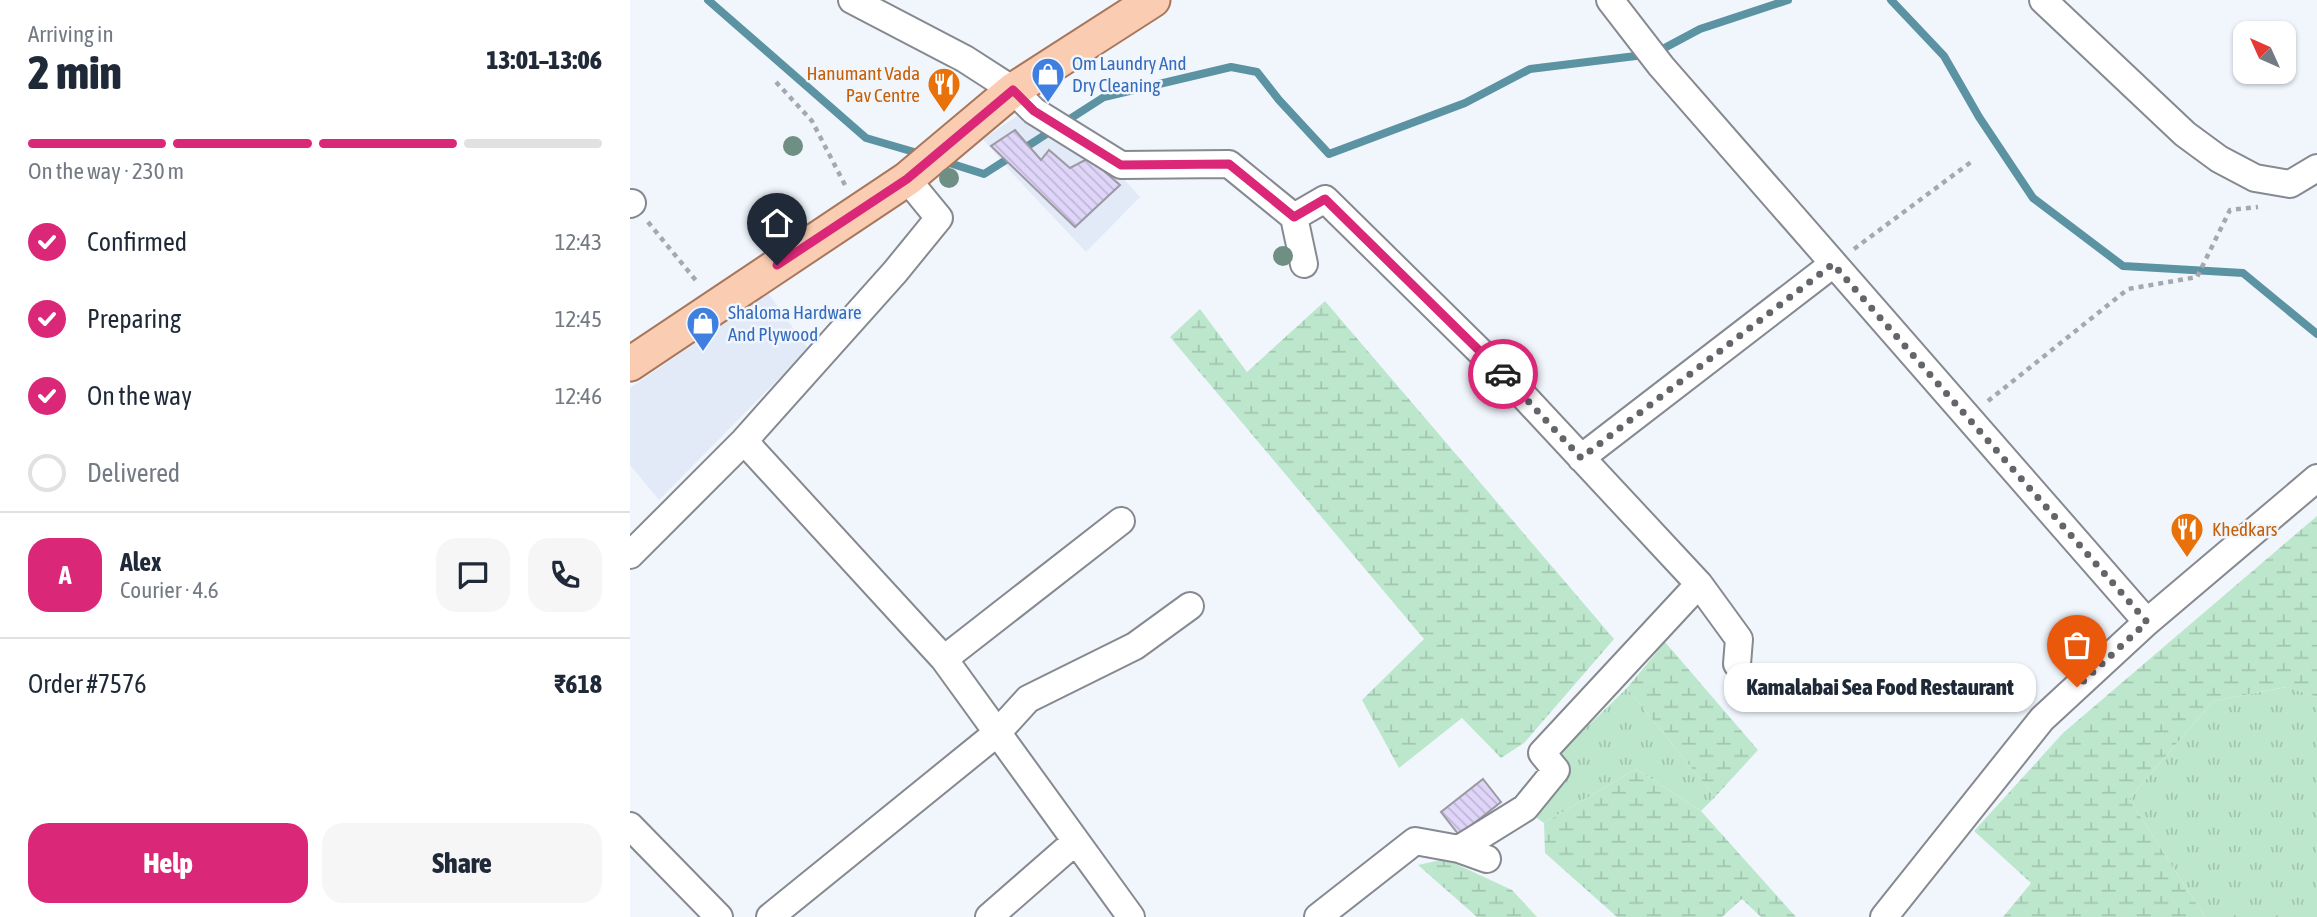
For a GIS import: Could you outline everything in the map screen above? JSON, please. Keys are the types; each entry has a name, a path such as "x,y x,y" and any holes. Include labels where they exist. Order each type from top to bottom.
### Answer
{"main road":[{"path":"630,364 907,179 1013,90 1153,0"}],"street":[{"path":"852,0 965,59 1013,90 1034,111 1121,165 1229,164 1294,217 1304,264"},
{"path":"1610,0 1661,66 2147,622"},
{"path":"2043,0 2185,134 2219,159 2255,178 2290,184 2317,168"},
{"path":"630,555 744,441 895,272 939,218 907,179"},
{"path":"1294,217 1325,199 1507,378 1699,584 1739,639 1738,664"},
{"path":"1581,458 1833,264"},
{"path":"744,441 944,659 1131,917"},
{"path":"1884,917 2042,719 2147,622 2317,478"},
{"path":"944,659 1121,521"},
{"path":"1459,849 1525,808 1556,770 1542,753 1699,584"},
{"path":"770,917 997,733 1028,699 1135,646 1190,606"},
{"path":"630,826 719,917"},
{"path":"989,917 1076,841"},
{"path":"1318,917 1415,841 1459,849 1487,859"}],"path":[{"path":"776,82 812,121 858,211"},
{"path":"1833,264 1971,162"},
{"path":"1967,417 2128,289 2197,277 2230,210 2274,205 2290,184"},
{"path":"631,204 716,306"}],"shaded area":[{"path":"1017,116 1098,156 1140,197 1086,252 983,139"},
{"path":"768,293 808,349 659,500 630,465 630,388"}],"green space":[{"path":"1325,301 1614,639 1524,743 1501,758 1462,718 1399,768 1362,700 1424,639 1170,337 1200,309 1247,372"},
{"path":"2317,516 2317,697 2286,687 2213,701 2129,799 2205,917 2003,917 2031,883 1974,831 2063,733"},
{"path":"1665,642 1758,750 1715,797 1627,688"},
{"path":"2287,687 2317,697 2317,917 2205,917 2129,799 2213,701"},
{"path":"1627,688 1715,797 1701,811 1636,769 1544,823 1531,814 1569,768 1558,755"},
{"path":"1636,769 1701,811 1796,917 1761,917 1742,899 1722,917 1617,917 1545,853 1544,823"},
{"path":"1445,859 1512,890 1537,917 1477,917 1418,865"}],"building":[{"path":"1015,130 1041,160 1049,150 1070,168 1089,158 1120,185 1075,227 991,146"},
{"path":"1483,779 1501,802 1459,835 1441,812"}],"waterway":[{"path":"708,0 866,138 921,154"},
{"path":"1657,52 1700,29 1788,0"},
{"path":"1891,0 1944,56 1979,117 2033,198 2123,266 2243,273 2317,334"},
{"path":"943,161 984,174 1104,97 1231,67 1257,72 1329,154 1465,103 1530,69 1644,55"}],"way so far":[{"path":"1503,374 1581,458 1833,264 2147,622 2077,687"}],"place":[{"name":"Om Laundry And Dry Cleaning","path":"1048,104"},
{"name":"Hanumant Vada Pav Centre","path":"944,114"},
{"name":"Shaloma Hardware And Plywood","path":"703,353"},
{"name":"Khedkars","path":"2187,559"},
{"name":"Kamalabai Sea Food Restaurant","path":"2077,687"}],"route":[{"path":"777,265 907,179 1013,90 1034,111 1121,165 1229,164 1294,217 1325,199 1503,374"}]}
